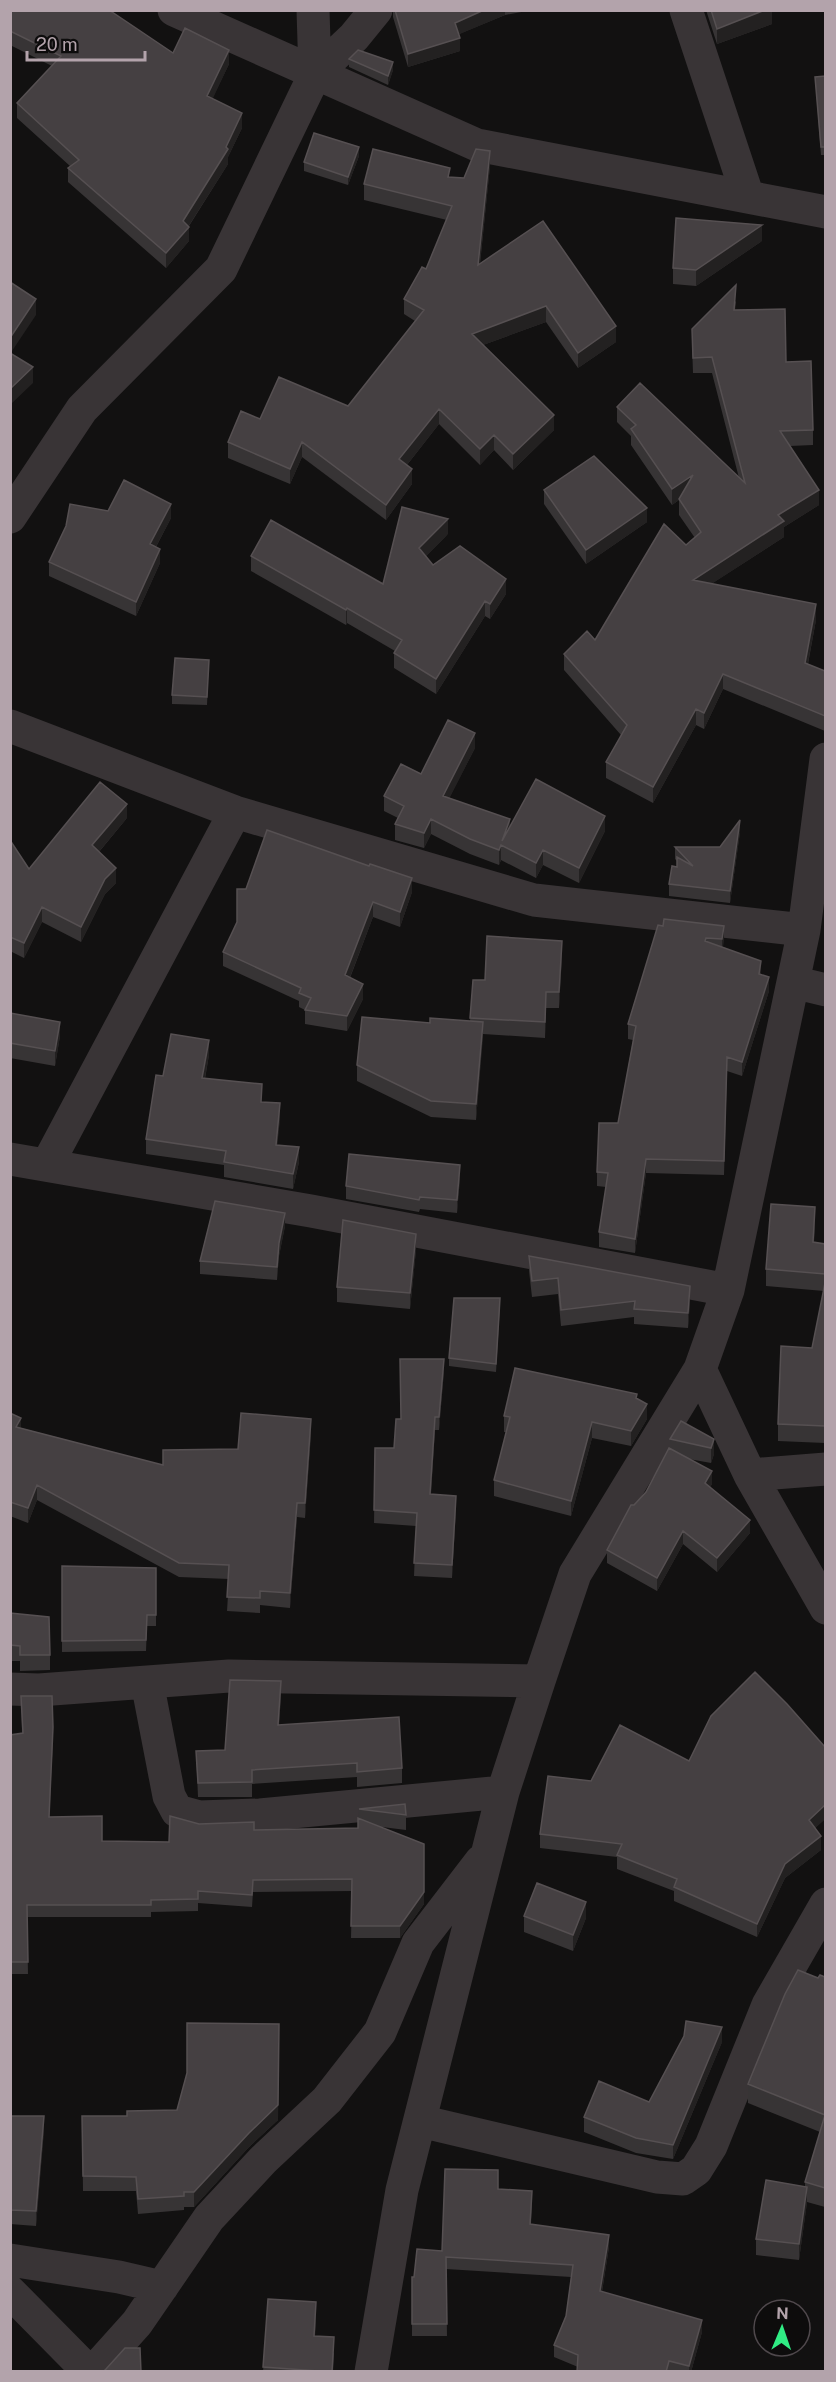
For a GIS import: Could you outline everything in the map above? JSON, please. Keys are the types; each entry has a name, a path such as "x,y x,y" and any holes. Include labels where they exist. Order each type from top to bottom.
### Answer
{"street":[{"path":"174,10 477,145 825,212"},
{"path":"313,10 315,74"},
{"path":"10,517 82,410 221,269 315,74 354,36 376,10"},
{"path":"686,10 748,197"},
{"path":"10,726 235,812 534,900 804,930"},
{"path":"371,2372 402,2190 503,1792 574,1574 700,1369 728,1290 804,930 825,759"},
{"path":"47,1165 235,812"},
{"path":"793,982 825,990"},
{"path":"10,1159 323,1213 728,1290"},
{"path":"700,1369 750,1475 825,1608"},
{"path":"750,1475 825,1469"},
{"path":"10,1689 39,1690 229,1676 539,1681"},
{"path":"147,1682 169,1796 177,1811 199,1817 261,1815 503,1792"},
{"path":"10,2292 91,2372 137,2323 209,2218 263,2160 327,2100 380,2031 418,1943 489,1850"},
{"path":"420,2121 657,2176 683,2179 696,2170 711,2146 768,2005 825,1904"},
{"path":"10,2260 119,2277 162,2287"}],"building":[{"path":"10,10 109,10 173,53 185,28 229,50 207,96 242,113 226,147 228,149 183,221 189,227 166,253 68,168 79,160 17,103 61,56 10,31"},
{"path":"395,10 484,10 455,23 460,38 408,54"},
{"path":"711,10 765,10 717,29"},
{"path":"358,50 393,62 388,76 349,59"},
{"path":"825,76 825,147 821,147 815,77"},
{"path":"314,133 359,147 348,177 304,162"},
{"path":"373,149 450,168 448,177 464,178 476,149 490,151 478,265 543,221 616,326 578,353 546,306 472,334 554,415 513,454 494,435 480,449 439,409 399,459 412,469 386,505 302,442 290,469 228,442 241,411 260,419 279,377 348,406 424,310 404,299 422,267 426,269 452,206 364,184"},
{"path":"676,218 762,225 696,270 673,268"},
{"path":"10,282 36,299 10,338"},
{"path":"736,285 734,310 785,309 786,362 811,361 813,430 780,431 819,490 778,515 784,521 693,580 816,604 805,663 825,671 825,716 723,674 704,713 696,709 653,787 606,762 627,725 564,654 587,631 595,640 664,524 686,545 701,532 679,499 693,475 672,489 631,429 636,425 617,407 640,383 745,483 712,357 693,358 692,329"},
{"path":"10,353 33,367 10,389"},
{"path":"594,456 647,508 586,550 544,490"},
{"path":"124,480 171,504 150,544 160,549 136,602 49,562 66,526 70,504 108,511"},
{"path":"402,507 448,519 419,548 433,565 460,546 506,579 490,604 485,601 436,679 394,653 402,640 251,556 271,520 383,584"},
{"path":"175,658 209,660 207,697 172,695"},
{"path":"448,720 475,733 443,796 510,819 502,841 536,779 605,816 579,868 543,850 536,863 501,845 499,850 470,839 431,819 424,833 395,824 404,806 384,796 401,764 421,774"},
{"path":"100,782 127,804 92,845 116,868 105,879 81,927 42,907 24,943 10,937 10,840 29,869"},
{"path":"740,820 730,891 669,884 672,866 677,867 677,857 693,866 675,847 720,847"},
{"path":"267,830 369,866 370,864 412,878 400,912 373,902 345,975 363,984 347,1016 305,1010 311,998 299,993 301,988 223,952 237,922 237,889 246,889"},
{"path":"664,919 724,926 722,939 706,938 705,941 761,961 759,974 769,977 742,1062 727,1057 724,1161 646,1159 635,1239 599,1232 608,1173 597,1172 599,1123 618,1123 636,1026 628,1024 658,925 663,926"},
{"path":"487,936 562,941 559,992 546,992 545,1022 470,1018 473,980 485,980"},
{"path":"10,1013 60,1022 55,1051 10,1043"},
{"path":"362,1017 430,1023 430,1018 483,1022 476,1104 431,1101 357,1065"},
{"path":"171,1034 209,1040 202,1078 262,1084 261,1102 280,1103 276,1145 299,1147 293,1174 224,1162 226,1151 146,1139 156,1075 163,1076"},
{"path":"349,1154 460,1165 457,1200 420,1197 419,1200 346,1186"},
{"path":"215,1201 285,1213 277,1267 200,1261"},
{"path":"771,1204 815,1207 813,1242 825,1244 825,1274 766,1269"},
{"path":"343,1220 416,1234 410,1293 337,1287"},
{"path":"529,1256 690,1286 688,1313 634,1309 635,1301 561,1310 558,1278 532,1281"},
{"path":"825,1283 825,1426 778,1424 781,1346 812,1348"},
{"path":"454,1298 500,1298 496,1364 449,1358"},
{"path":"400,1359 444,1359 439,1417 435,1417 430,1494 456,1496 452,1565 414,1563 417,1513 374,1510 375,1448 394,1448 396,1419 401,1419"},
{"path":"515,1368 637,1394 636,1398 647,1404 631,1431 592,1422 571,1501 494,1480 510,1417 504,1416"},
{"path":"10,1413 21,1418 16,1427 163,1465 163,1450 238,1449 241,1413 311,1419 305,1503 297,1503 290,1593 260,1591 260,1598 227,1597 229,1565 179,1563 37,1485 28,1508 10,1502"},
{"path":"681,1421 714,1439 711,1448 670,1439"},
{"path":"669,1448 712,1471 705,1483 750,1520 717,1558 683,1531 657,1578 607,1550 631,1505 634,1505 646,1492"},
{"path":"62,1566 156,1568 156,1615 147,1615 146,1640 62,1641"},
{"path":"10,1613 49,1617 50,1655 20,1655 20,1646 10,1645"},
{"path":"755,1672 825,1747 825,1805 809,1820 821,1836 785,1864 757,1924 674,1887 677,1879 617,1855 622,1844 540,1834 548,1776 591,1781 620,1725 689,1761 711,1716"},
{"path":"230,1680 281,1681 278,1725 399,1717 402,1768 357,1772 357,1763 252,1770 252,1782 198,1783 196,1751 225,1750"},
{"path":"21,1696 52,1696 49,1817 102,1816 102,1841 169,1842 170,1816 199,1824 254,1822 254,1830 358,1828 358,1818 424,1844 424,1892 400,1926 351,1926 352,1879 253,1880 252,1895 198,1891 198,1899 151,1900 151,1905 27,1905 28,1962 10,1962 10,1735 23,1733"},
{"path":"405,1804 406,1815 359,1809"},
{"path":"537,1883 586,1902 573,1935 524,1916"},
{"path":"798,1970 818,1978 820,1975 825,1977 825,2115 748,2084 785,1994"},
{"path":"686,2021 722,2027 673,2145 636,2138 584,2117 599,2081 649,2102 684,2036"},
{"path":"187,2023 279,2024 278,2105 194,2192 184,2192 184,2196 138,2199 136,2177 83,2176 82,2116 127,2116 127,2111 177,2110 187,2073"},
{"path":"825,2115 825,2188 805,2182"},
{"path":"10,2116 44,2116 36,2211 10,2210"},
{"path":"445,2169 498,2170 498,2189 532,2191 530,2224 609,2235 600,2291 702,2320 689,2366 669,2361 666,2372 577,2372 578,2355 554,2345 566,2316 573,2265 446,2257 447,2324 412,2324 412,2277 414,2277 417,2249 442,2251"},
{"path":"766,2180 807,2187 799,2244 756,2239"},
{"path":"268,2299 316,2302 314,2336 334,2337 332,2372 263,2367"},
{"path":"125,2348 140,2348 141,2372 103,2372 106,2369"}]}
